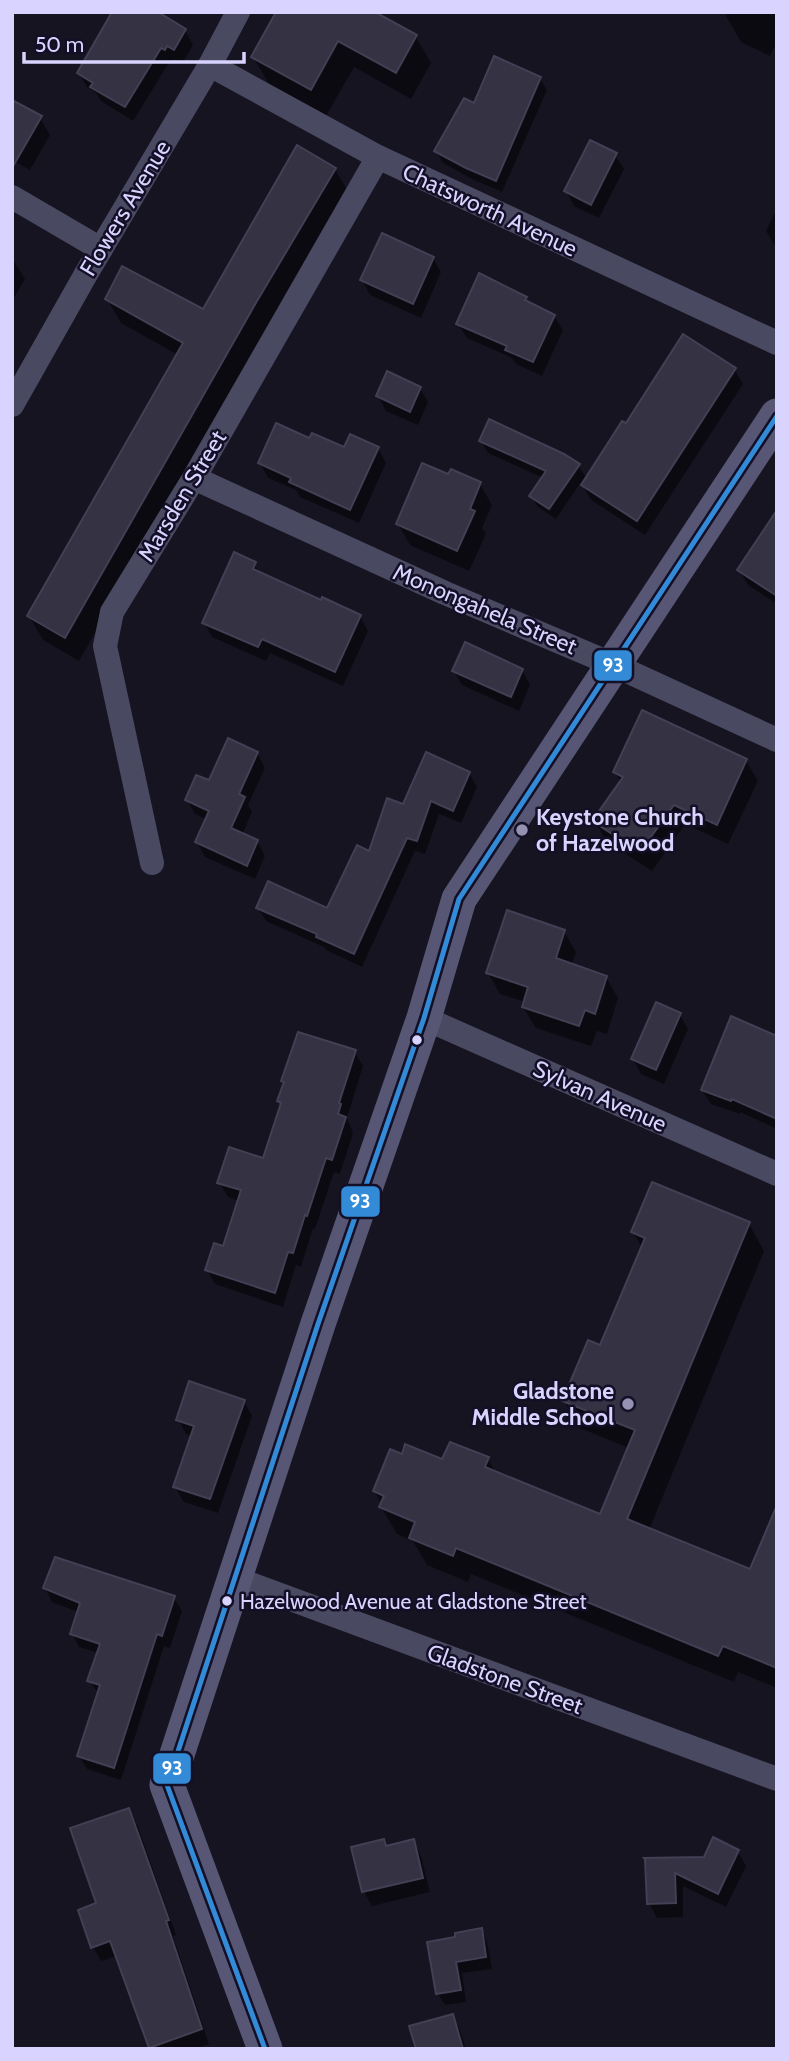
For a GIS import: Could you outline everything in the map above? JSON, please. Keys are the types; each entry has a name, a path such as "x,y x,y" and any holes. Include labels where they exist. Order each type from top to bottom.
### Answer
{"main road":[{"path":"265,2049 167,1785 318,1324 424,1018 459,899 777,416"}],"street":[{"name":"Flowers Avenue","path":"12,405 238,12"},
{"name":"Chatsworth Avenue","path":"209,65 378,158 777,343"},
{"name":"Marsden Street","path":"152,863 105,646 113,612 194,478 378,158"},
{"path":"12,197 101,249"},
{"name":"Monongahela Street","path":"194,478 445,593 614,664 777,740"},
{"name":"Sylvan Avenue","path":"424,1018 777,1174"},
{"name":"Gladstone Street","path":"234,1578 777,1779"}],"building":[{"path":"112,12 158,12 186,29 174,50 167,46 165,50 161,48 125,107 90,87 93,83 77,73"},
{"path":"276,12 375,12 417,35 396,73 338,41 311,90 251,57"},
{"path":"494,56 541,77 496,181 434,151 464,98 474,103"},
{"path":"12,100 42,116 12,168"},
{"path":"590,140 617,153 591,205 564,191"},
{"path":"297,145 336,168 65,638 27,616 183,343 105,299 122,266 203,309"},
{"path":"382,233 434,257 413,304 360,280"},
{"path":"479,273 527,297 525,300 555,315 533,362 505,350 507,346 456,324"},
{"path":"683,334 736,368 637,521 581,485 622,421 626,423"},
{"path":"387,371 421,387 410,412 376,396"},
{"path":"489,419 580,464 549,509 529,496 546,471 479,441"},
{"path":"276,423 309,438 312,433 344,447 350,434 379,447 350,510 289,482 291,478 258,463"},
{"path":"422,463 448,474 451,469 481,482 470,509 475,511 457,551 396,524"},
{"path":"777,510 777,596 737,570"},
{"path":"234,552 256,562 253,569 361,615 335,672 262,639 258,647 202,623"},
{"path":"465,642 523,669 511,697 452,671"},
{"path":"642,710 747,759 717,825 674,805 640,852 592,821 623,777 613,772"},
{"path":"228,738 258,752 239,794 245,797 231,828 258,840 247,866 195,842 209,811 185,800 196,775 209,780"},
{"path":"426,752 470,772 453,811 431,801 417,841 407,838 354,954 316,937 317,934 256,908 268,881 327,908 357,845 369,851 387,798 403,804"},
{"path":"507,910 565,930 556,958 607,976 595,1014 585,1010 579,1026 522,1007 528,987 486,973"},
{"path":"656,1002 681,1013 656,1070 631,1059"},
{"path":"731,1016 777,1036 777,1119 732,1099 731,1101 701,1090"},
{"path":"298,1032 356,1050 339,1103 338,1114 346,1117 332,1160 326,1158 307,1216 305,1215 293,1253 288,1252 275,1293 205,1270 214,1243 223,1246 241,1190 217,1183 229,1147 263,1158 281,1103 277,1101 284,1082 281,1081"},
{"path":"652,1182 750,1222 627,1519 750,1569 777,1505 777,1668 723,1646 718,1656 456,1548 453,1556 409,1538 415,1522 379,1507 384,1496 373,1491 390,1449 402,1454 405,1444 442,1459 450,1442 489,1457 485,1467 600,1514 635,1430 562,1401 588,1340 600,1345 645,1238 631,1232"},
{"path":"189,1381 245,1400 210,1499 173,1487 194,1426 176,1420"},
{"path":"55,1557 175,1596 162,1636 157,1634 114,1768 77,1756 100,1685 87,1681 100,1644 70,1634 80,1603 43,1588"},
{"path":"129,1808 169,1920 166,1921 202,2029 149,2048 110,1941 91,1948 78,1910 96,1903 70,1828"},
{"path":"713,1837 739,1850 718,1894 675,1873 676,1903 647,1904 644,1858 704,1857"},
{"path":"384,1839 386,1846 414,1839 423,1878 362,1892 351,1847"},
{"path":"482,1928 486,1957 456,1962 461,1990 436,1994 427,1942"},
{"path":"453,2014 463,2049 416,2049 409,2026"}],"transit line":[{"name":"93","path":"265,2049 167,1785 318,1324 424,1018 459,899 777,416"}],"place":[{"name":"Keystone Church of Hazelwood","path":"522,830"},
{"name":"Gladstone Middle School","path":"628,1404"},
{"name":"Hazelwood Avenue at Gladstone Street","path":"227,1601"}]}
